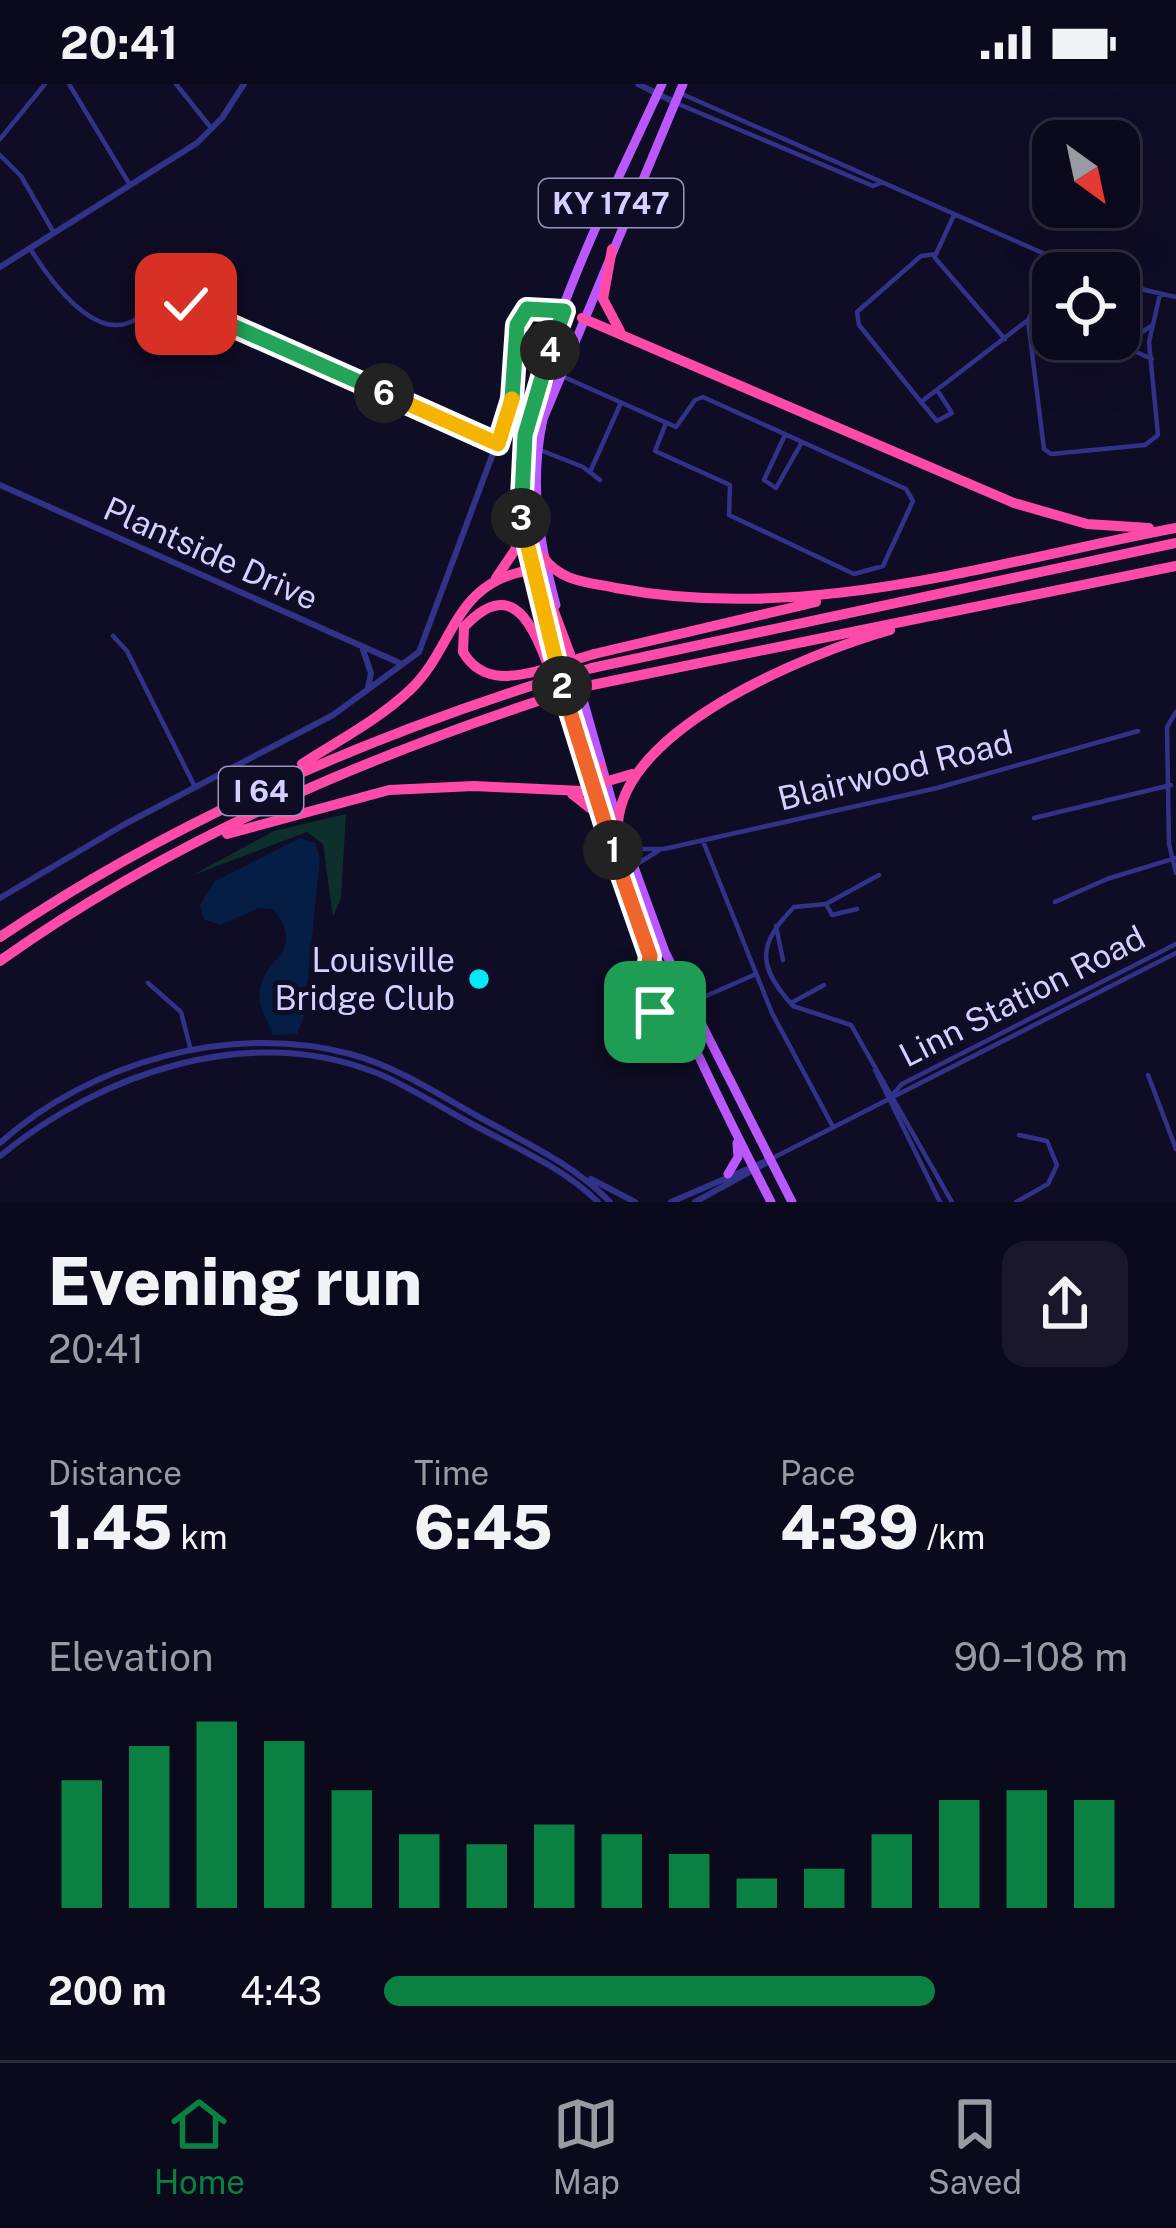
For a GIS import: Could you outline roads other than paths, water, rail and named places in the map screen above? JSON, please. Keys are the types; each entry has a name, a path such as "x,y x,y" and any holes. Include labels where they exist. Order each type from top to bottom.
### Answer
{"highway":[{"path":"612,249 603,299 623,333"},
{"path":"582,318 1037,511 1114,527 1176,528"},
{"path":"260,791 405,695 430,667 458,612 488,588 509,562 522,523"},
{"path":"599,778 586,767 564,719 541,640 526,617 498,607 484,610 464,627 464,652 483,673 539,677 593,661 895,586 1176,528"},
{"path":"593,661 1176,543"},
{"path":"543,557 566,578 688,600 782,601 895,586"},
{"name":"I 64","path":"0,961 122,882 212,836 374,760 544,699 592,685 1176,566"},
{"path":"488,588 531,570 544,584 570,654"},
{"path":"618,823 620,801 635,772 715,707 775,670 823,649 986,604"},
{"name":"I 64","path":"0,938 123,861 260,791 390,732 539,677"},
{"path":"212,836 389,790 458,786 569,793 599,778 635,772"},
{"path":"569,793 603,818"}],"main road":[{"name":"KY 1747","path":"586,767 531,570 522,523 524,444 564,311 661,87"},
{"name":"KY 1747","path":"679,93 559,374 538,448 535,505 543,557 599,778 603,818 630,907 678,1020 771,1202"},
{"path":"564,311 582,318"},
{"name":"KY 1747","path":"599,778 688,1004 792,1202"},
{"path":"630,907 651,918"},
{"path":"641,934 676,996 688,1004"},
{"path":"650,956 648,970 660,1000 655,1012 678,1020"},
{"path":"728,1174 738,1157 736,1137"}],"street":[{"path":"0,139 45,84"},
{"path":"70,84 130,185"},
{"path":"176,84 212,129"},
{"path":"0,267 212,129 244,84"},
{"path":"638,84 679,93 876,176 881,183 1039,252"},
{"path":"679,93 873,186 881,183"},
{"path":"0,155 21,176 54,232"},
{"path":"954,215 936,254 937,263 950,270 1005,339"},
{"path":"29,248 55,285 104,323 122,324 163,304 184,304 498,444"},
{"path":"936,254 921,256 857,312 859,325 937,421 952,413 938,392"},
{"path":"1140,289 1176,297"},
{"path":"1036,360 1042,444 1051,454 1153,442 1159,427 1153,326 1160,294"},
{"path":"0,898 307,730 366,692 423,646 514,391 522,313 540,307 564,311"},
{"path":"922,402 1005,339 1032,312"},
{"path":"1028,320 1032,338"},
{"path":"1140,334 1153,326"},
{"path":"1140,353 1152,359"},
{"path":"559,374 666,423 682,425 700,397 913,496 880,571 854,574 729,515 726,507 732,488 655,451 666,423"},
{"path":"590,472 621,403"},
{"path":"785,434 766,484 781,487 806,444"},
{"path":"524,444 600,480"},
{"name":"Plantside Drive","path":"0,485 403,664"},
{"path":"113,636 128,651 195,788"},
{"path":"362,647 371,674 366,692"},
{"path":"1176,712 1167,727 1176,872"},
{"name":"Blairwood Road","path":"625,843 639,852 704,841 957,783 1138,731"},
{"path":"1034,818 1171,785"},
{"path":"704,841 756,974 833,1126"},
{"path":"635,875 640,861 662,850"},
{"path":"1055,902 1174,858"},
{"path":"879,875 826,904 796,905 776,926 763,952 790,1003 848,1022 952,1202"},
{"path":"826,904 832,915 857,909"},
{"path":"776,926 783,960"},
{"name":"Linn Station Road","path":"670,1202 771,1159 1176,944"},
{"name":"Linn Station Road","path":"1113,977 1176,953"},
{"path":"688,1004 756,974"},
{"path":"148,983 182,1012 191,1051"},
{"path":"790,1003 824,986"},
{"path":"0,1143 87,1086 191,1051 267,1043 355,1055 401,1074 635,1202"},
{"path":"0,1156 64,1108 148,1072 224,1057 294,1055 378,1074 567,1175 594,1202"},
{"path":"1148,1075 1176,1149"},
{"path":"890,1095 940,1202"},
{"path":"1016,1202 1048,1184 1057,1165 1047,1141 1019,1136"},
{"path":"695,1202 753,1167"},
{"path":"582,1176 610,1202"}],"water":[{"path":"300,838 315,843 320,858 304,1016 297,1034 273,1035 259,995 264,977 285,944 282,923 273,909 259,908 221,925 203,919 200,905 215,881"}],"place":[{"name":"Louisville Bridge Club","path":"479,979"}]}
